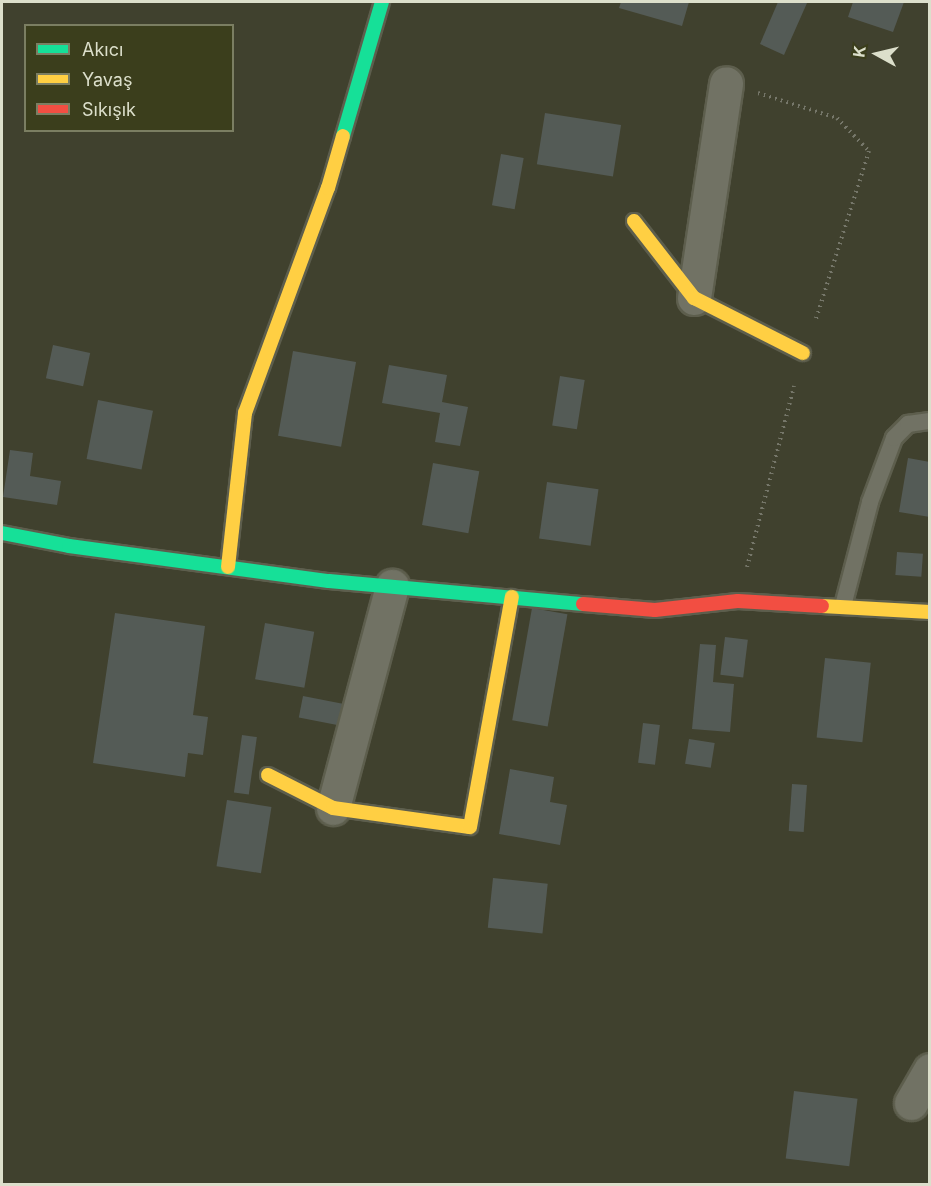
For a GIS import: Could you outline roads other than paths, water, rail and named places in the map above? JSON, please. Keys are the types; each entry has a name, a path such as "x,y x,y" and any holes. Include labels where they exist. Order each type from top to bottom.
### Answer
{"street":[{"path":"228,567 245,412 328,188 382,2"},
{"path":"694,298 726,83"},
{"path":"634,221 694,298 803,353"},
{"path":"2,533 228,567 392,586 655,610 738,601 930,612"},
{"path":"333,808 392,586"},
{"path":"268,775 333,808 470,827 512,597"},
{"path":"911,1103 930,1070"}],"lane":[{"path":"843,606 864,522 894,438 908,424 930,421"}]}
